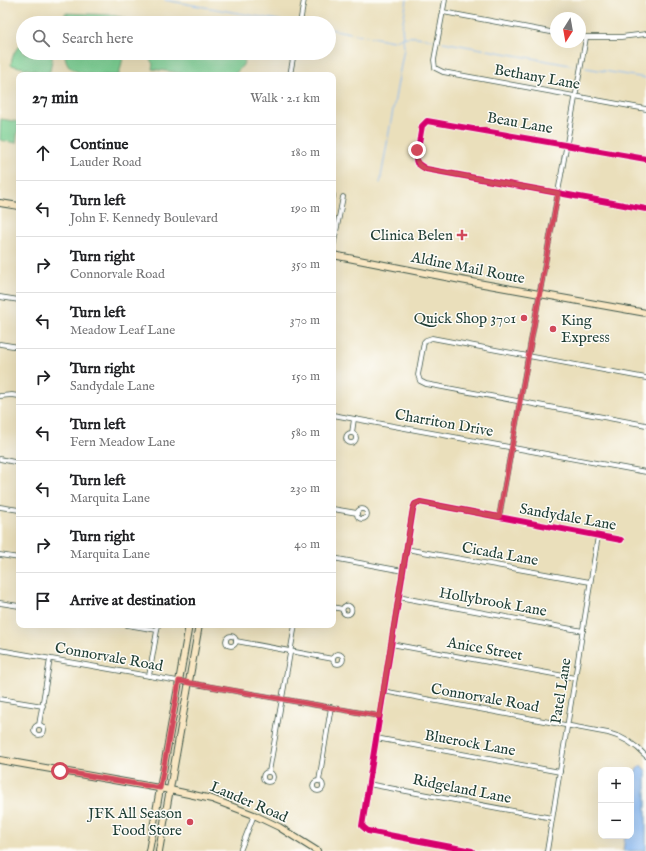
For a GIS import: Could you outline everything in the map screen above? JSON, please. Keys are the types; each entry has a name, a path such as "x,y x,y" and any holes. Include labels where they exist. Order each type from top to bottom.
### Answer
{"main road":[{"path":"0,203 16,206"},
{"name":"Aldine Mail Route","path":"336,256 646,313"},
{"path":"149,851 188,628"},
{"path":"159,851 198,628"},
{"name":"Lauder Road","path":"0,760 160,788 212,799 254,815 279,827 317,851"}],"street":[{"path":"301,16 304,0"},
{"path":"445,0 443,12 550,32"},
{"name":"Bethany Lane","path":"443,12 434,58 435,68 443,72 646,109"},
{"path":"586,38 621,37 646,34"},
{"path":"499,517 584,48"},
{"path":"291,72 293,60"},
{"name":"Beau Lane","path":"558,193 426,169 417,163 416,157 422,126 427,121 646,159"},
{"path":"558,193 646,209"},
{"path":"336,232 343,197"},
{"path":"0,297 16,300"},
{"path":"646,378 432,338 424,342 418,375 418,379 422,383 646,425"},
{"path":"0,344 16,347"},
{"path":"0,396 16,396"},
{"name":"Charriton Drive","path":"336,416 646,472"},
{"path":"352,433 354,419"},
{"path":"0,460 16,463"},
{"name":"Sandydale Lane","path":"406,549 413,508 415,504 420,502 621,540"},
{"path":"0,507 16,510"},
{"path":"336,510 357,513"},
{"name":"Patel Lane","path":"547,851 598,536"},
{"path":"406,549 362,826 368,831 472,851"},
{"name":"Cicada Lane","path":"406,549 590,582"},
{"path":"0,555 16,558"},
{"path":"336,559 403,571"},
{"name":"Hollybrook Lane","path":"398,597 583,631"},
{"path":"0,603 16,606"},
{"path":"336,608 342,609"},
{"path":"145,628 157,630 149,676"},
{"path":"269,772 294,628"},
{"path":"236,642 333,659"},
{"name":"Anice Street","path":"391,644 575,678"},
{"name":"Connorvale Road","path":"0,650 379,716"},
{"path":"39,725 50,659"},
{"name":"Connorvale Road","path":"383,692 620,736 632,742 646,756"},
{"path":"0,699 42,706"},
{"path":"319,781 331,707"},
{"name":"Bluerock Lane","path":"376,738 560,772"},
{"name":"Ridgeland Lane","path":"368,784 552,818"},
{"path":"240,851 254,815"}],"green space":[{"path":"65,13 116,16 65,16"},
{"path":"16,50 16,60 52,60 50,71 41,72 11,65"},
{"path":"122,60 120,72 80,72 71,67 66,61"},
{"path":"150,60 244,60 243,65 237,72 173,72 152,69 153,64"},
{"path":"1,119 16,122 16,143 0,140"}],"water":[{"path":"641,765 646,771 646,851 623,851 625,839 634,839 634,782 636,770"}],"waterway":[{"path":"165,0 255,16"},
{"path":"380,183 404,48 402,27 407,0"},
{"path":"336,30 393,41 404,37 418,37 433,40"},
{"path":"443,42 575,66"},
{"path":"586,68 646,78"}],"cycle path":[{"path":"646,159 427,121 422,126 416,160 417,163 426,169 646,209"},
{"path":"472,851 368,831 362,826 415,504 420,502 621,540"}],"place":[{"name":"Clinica Belen","path":"462,235"},
{"name":"Quick Shop 3701","path":"524,318"},
{"name":"King Express","path":"553,329"},
{"name":"JFK All Season Food Store","path":"190,822"}],"route":[{"path":"60,771 160,788 179,681 379,716 413,508 415,504 420,502 499,517 558,193 422,168 416,160 417,150"}]}
